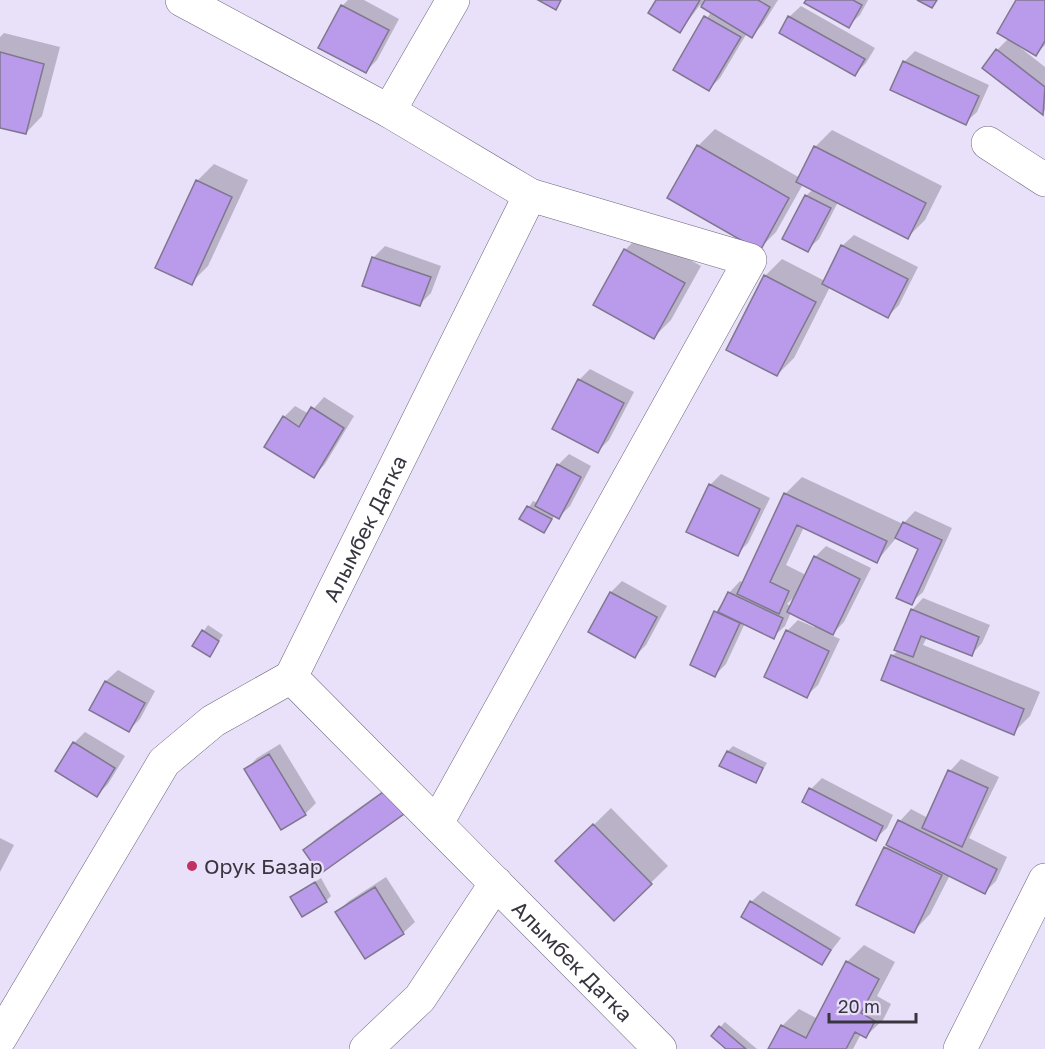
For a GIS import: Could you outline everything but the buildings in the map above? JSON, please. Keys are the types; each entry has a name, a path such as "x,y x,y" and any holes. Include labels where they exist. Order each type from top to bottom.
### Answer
{"street":[{"path":"182,0 389,111 530,195 750,260 436,823"},
{"path":"389,111 453,0"},
{"path":"988,143 1045,180"},
{"name":"Алымбек Датка","path":"530,195 291,677 660,1049"},
{"path":"0,1038 164,762 213,721 291,677"},
{"path":"960,1049 1045,880"},
{"path":"366,1049 420,998 496,883"}],"place":[{"name":"Орук Базар","path":"192,866"}]}
